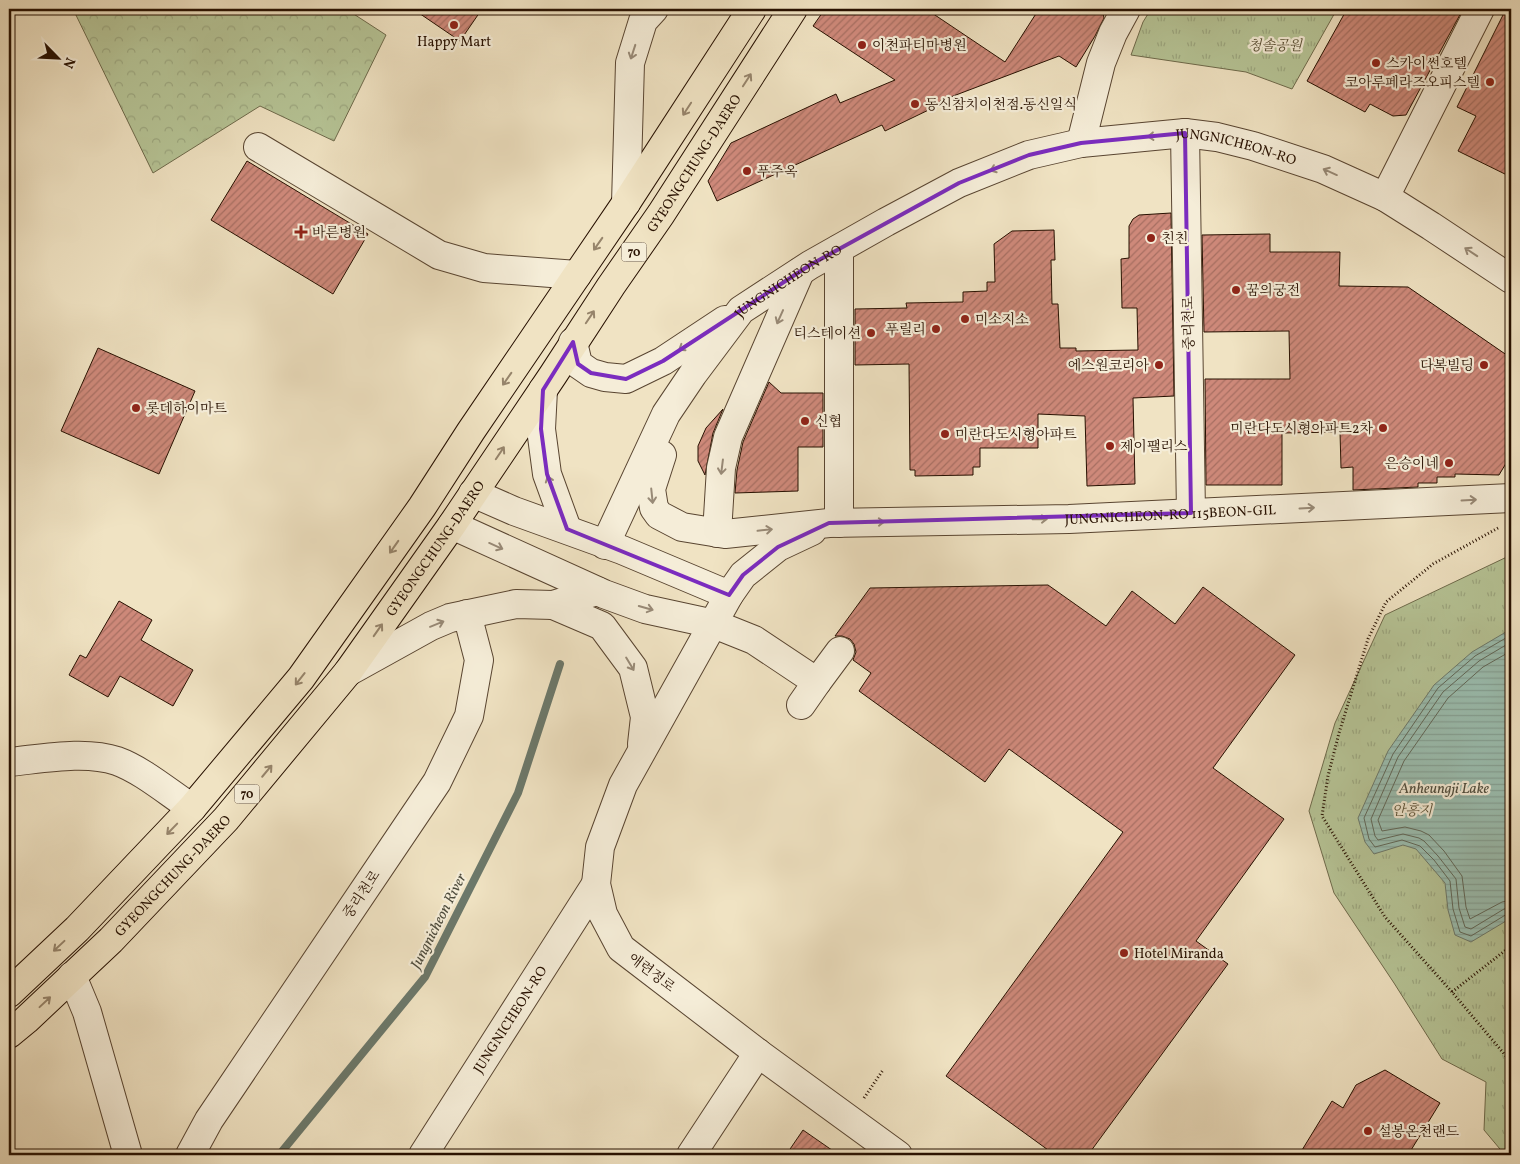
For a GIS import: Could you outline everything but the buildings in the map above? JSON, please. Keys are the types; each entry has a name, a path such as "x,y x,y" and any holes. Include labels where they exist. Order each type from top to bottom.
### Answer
{"main road":[{"name":"70","path":"9,993 77,929 192,808 301,678 442,478 626,203 752,9"},
{"name":"GYEONGCHUNG-DAERO","path":"9,1034 111,940 226,819 348,672 452,525 544,390 574,342 661,214 793,9"},
{"path":"442,478 473,493"},
{"path":"422,507 452,525"}],"street":[{"path":"626,203 630,62 643,21 654,9"},
{"path":"1081,143 1101,63 1126,9"},
{"path":"1385,197 1480,9"},
{"name":"JUNGNICHEON-RO","path":"605,545 666,414 692,374 741,310 800,272 886,222 959,183 1029,155 1081,143 1185,134 1217,137 1253,146 1323,169 1385,197 1511,279"},
{"name":"중리천로","path":"1185,134 1191,513"},
{"path":"258,147 439,255 484,268 577,275"},
{"path":"736,585 778,547 834,523 839,249"},
{"path":"716,533 721,468 728,436 800,272"},
{"path":"574,342 578,364 591,373 605,377 626,379 663,361 741,310"},
{"path":"544,390 541,429 547,474 567,529"},
{"path":"666,414 663,450 651,489 654,508 659,515 682,527 716,533 740,547 745,555 736,585"},
{"path":"473,493 514,511 567,529 605,545 736,585"},
{"name":"JUNGNICHEON-RO 115BEON-GIL","path":"716,533 726,534 834,523 1069,519 1511,498"},
{"path":"452,525 597,591 645,609 714,624 754,640 817,682"},
{"name":"애련정로","path":"736,585 641,750 623,785 600,847 596,884 603,914 621,948 758,1053 898,1155"},
{"path":"348,672 431,626 467,614 516,604 553,605 597,591"},
{"path":"553,605 602,626 634,668 645,717 641,750"},
{"name":"중리천로","path":"190,1155 209,1120 437,782 469,716 479,660 467,614"},
{"path":"801,705 840,651"},
{"path":"9,762 69,756 103,758 130,767 192,808"},
{"name":"JUNGNICHEON-RO","path":"423,1155 596,884"},
{"path":"72,976 87,1012 128,1155"},
{"path":"691,1155 758,1053"}],"path":[{"path":"1502,525 1433,564 1386,602 1368,639 1339,733 1328,776 1322,816 1385,917 1510,1056 1511,1062"},
{"path":"1452,992 1511,946"},
{"path":"860,1104 883,1070"}],"highlighted area":[{"path":"1185,133 1191,513 829,523 778,547 743,575 729,595 567,529 547,474 541,429 543,390 573,342 578,364 591,373 626,379 663,361 810,265 959,183 1029,155 1081,143"}],"green space":[{"path":"73,9 346,9 386,35 334,141 260,106 153,173"},
{"name":"청솔공원","path":"1151,9 1337,9 1292,89 1246,72 1131,55 1143,22"},
{"name":"안흥지","path":"1511,555 1511,1155 1505,1155 1484,1130 1486,1082 1442,1059 1334,893 1309,811 1335,723 1385,615"}],"water":[{"name":"Anheungji Lake","path":"1511,629 1511,918 1471,942 1455,935 1448,910 1445,883 1416,849 1403,845 1374,854 1365,842 1358,818 1388,751 1434,685 1472,652"}],"waterway":[{"name":"Jungnicheon River","path":"279,1155 425,977 518,793 560,664"}],"place":[{"name":"Happy Mart","path":"454,25"},
{"name":"이천파티마병원","path":"862,45"},
{"name":"스카이썬호텔","path":"1376,63"},
{"name":"코아루페라즈오피스텔","path":"1490,82"},
{"name":"동신참치이천점.동신일식","path":"915,104"},
{"name":"푸주옥","path":"747,171"},
{"name":"바른병원","path":"301,232"},
{"name":"친친","path":"1151,238"},
{"name":"꿈의궁전","path":"1236,290"},
{"name":"미소지소","path":"965,319"},
{"name":"푸릴리","path":"936,329"},
{"name":"티스테이션","path":"871,333"},
{"name":"에스원코리아","path":"1159,365"},
{"name":"다복빌딩","path":"1484,365"},
{"name":"롯데하이마트","path":"136,408"},
{"name":"신협","path":"805,421"},
{"name":"미란다도시형아파트2차","path":"1383,428"},
{"name":"미란다도시형아파트","path":"945,434"},
{"name":"제이팰리스","path":"1110,446"},
{"name":"은승이네","path":"1449,463"},
{"name":"Hotel Miranda","path":"1124,953"},
{"name":"설봉온천랜드","path":"1368,1131"}]}
